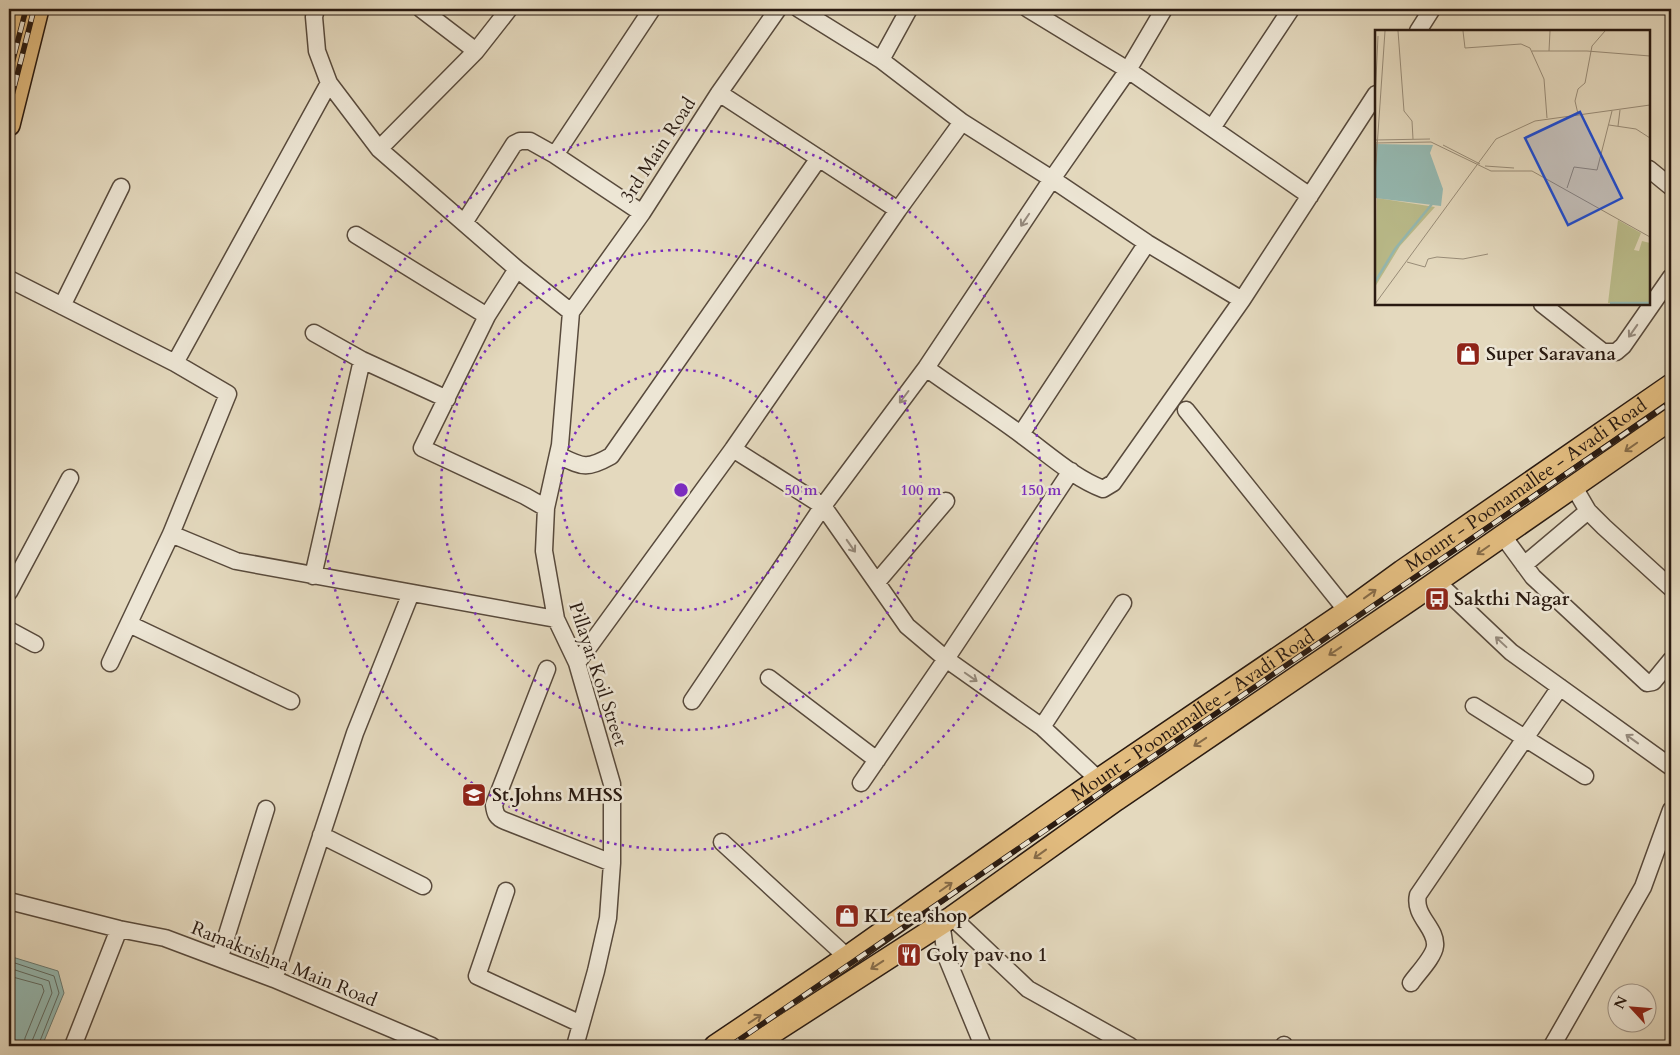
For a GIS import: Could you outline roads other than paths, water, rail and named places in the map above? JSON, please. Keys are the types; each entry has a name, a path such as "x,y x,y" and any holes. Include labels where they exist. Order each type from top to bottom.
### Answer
{"main road":[{"path":"9,125 16,34 38,9"},
{"name":"Mount - Poonamallee - Avadi Road","path":"715,1046 847,958 1091,785 1347,611 1671,385"},
{"name":"Mount - Poonamallee - Avadi Road","path":"752,1046 947,919 1097,812 1437,582 1671,419"},
{"path":"1208,706 1223,727"},
{"path":"1091,785 1097,812"},
{"path":"793,994 805,1012"}],"street":[{"path":"316,9 314,17 317,51 329,83 379,149 517,269 571,312"},
{"path":"421,9 476,51"},
{"path":"379,149 476,51 510,9"},
{"path":"554,155 652,9"},
{"name":"3rd Main Road","path":"571,312 642,213 719,93 778,9"},
{"path":"799,9 881,60 962,122 1052,179 1147,243 1242,300"},
{"path":"881,60 909,9"},
{"path":"692,701 823,506 926,368 1052,179 1128,70 1164,9"},
{"path":"1212,128 1290,9"},
{"path":"1419,30 1432,9"},
{"path":"1034,10 1128,70 1310,196"},
{"path":"175,363 329,83"},
{"path":"719,93 898,210"},
{"path":"926,368 1093,485 1103,489 1113,483 1242,300 1375,96"},
{"path":"577,663 733,450 898,210 962,122"},
{"path":"464,223 514,144 520,140 530,141 554,155 642,213"},
{"path":"558,455 578,465 595,466 611,456 819,158"},
{"path":"1650,171 1671,187"},
{"path":"62,306 121,187"},
{"path":"356,235 487,316"},
{"path":"1021,434 1147,243"},
{"path":"517,269 487,316 422,448 525,496 546,508"},
{"path":"1547,305 1604,352 1616,352 1623,346 1671,277"},
{"path":"9,278 175,363 228,394 171,534 110,663"},
{"name":"Pillayar Koil Street","path":"571,312 558,455 546,508 544,552 556,619 577,663 612,784 612,863 608,918 596,971 575,1046"},
{"path":"314,333 362,360 447,399"},
{"path":"313,576 362,360"},
{"path":"1186,410 1347,611"},
{"path":"733,450 823,506 907,626 946,659 1042,727 1091,785"},
{"path":"861,783 1071,471"},
{"path":"9,592 70,478"},
{"path":"1574,487 1588,510 1604,527 1671,588"},
{"path":"877,582 946,501"},
{"path":"1524,565 1588,510"},
{"path":"171,534 236,561 556,619"},
{"path":"1503,536 1533,577 1646,683 1653,682 1671,660"},
{"path":"1437,582 1511,652 1671,767"},
{"path":"274,979 355,734 411,593"},
{"path":"1042,727 1123,603"},
{"path":"129,624 291,701"},
{"path":"9,630 35,644"},
{"path":"547,668 494,806 495,813 498,818 505,821 612,863"},
{"path":"769,678 877,760"},
{"path":"1411,983 1433,953 1435,946 1434,938 1418,910 1416,901 1418,895 1560,687"},
{"path":"1474,706 1585,776"},
{"path":"220,957 266,809"},
{"path":"1552,1046 1643,887 1671,810"},
{"path":"321,835 423,886"},
{"path":"722,842 847,958"},
{"path":"506,890 477,976 581,1024"},
{"name":"Ramakrishna Main Road","path":"9,901 119,929 165,938 220,957 432,1046"},
{"path":"947,919 946,956 983,1046"},
{"path":"947,919 1028,989 1130,1046"},
{"path":"73,1046 119,929"}],"water":[{"path":"9,956 58,971 64,993 42,1046 9,1046"}],"railway":[{"path":"9,75 26,9"},
{"path":"9,107 34,9"},
{"path":"730,1046 1671,402"}],"place":[{"name":"Super Saravana","path":"1468,354"},
{"name":"Sakthi Nagar","path":"1437,599"},
{"name":"St.Johns MHSS","path":"474,795"},
{"name":"KL tea shop","path":"847,916"},
{"name":"Goly pav no 1","path":"909,955"}]}
